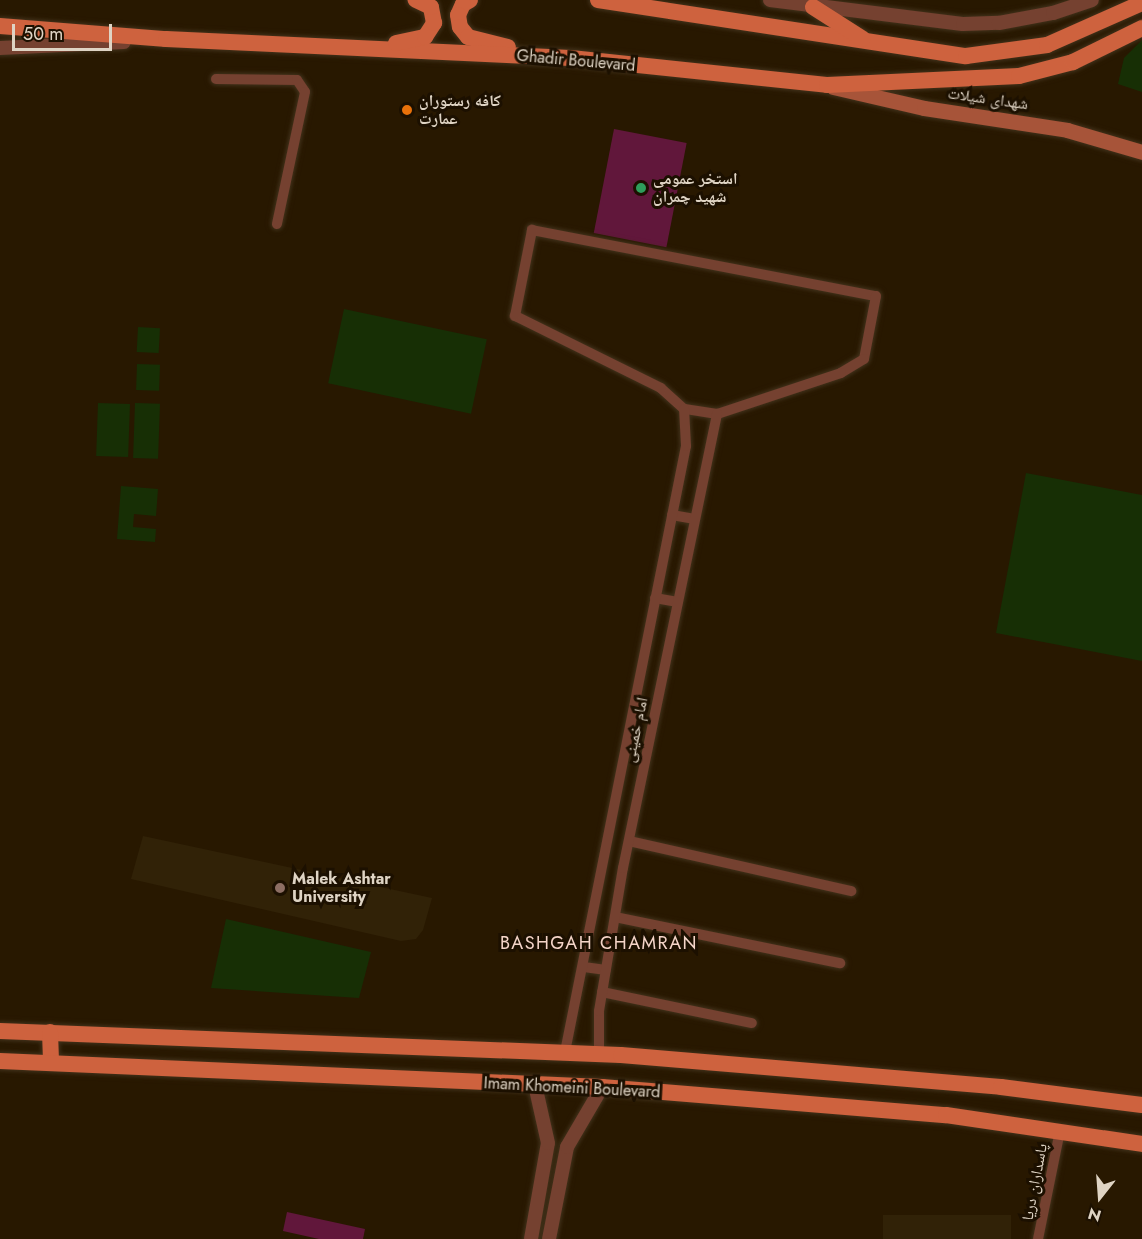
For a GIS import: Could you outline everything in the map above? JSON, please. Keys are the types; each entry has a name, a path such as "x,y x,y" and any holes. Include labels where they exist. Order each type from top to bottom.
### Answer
{"main road":[{"path":"341,46 406,42 425,37 434,23 431,7 416,0"},
{"path":"470,0 463,4 459,15 460,27 468,37 555,58"},
{"path":"598,0 951,56 1009,53 1072,36 1142,3"},
{"path":"813,8 869,43"},
{"name":"Ghadir Boulevard","path":"0,26 166,39 555,58 827,85 1018,76 1073,62 1142,28"},
{"name":"شهدای شیلات","path":"827,85 924,108 1066,130 1142,152"},
{"name":"Imam Khomeini Boulevard","path":"0,1031 599,1054 1001,1087 1142,1105"},
{"path":"50,1032 51,1063"},
{"name":"Imam Khomeini Boulevard","path":"0,1060 602,1087 946,1115 1142,1144"}],"street":[{"path":"770,0 813,8 975,24 1053,13 1092,0"},
{"path":"0,48 166,39"},
{"path":"216,79 297,80 305,92 277,224"},
{"path":"532,230 876,296 864,359 841,373 717,414 684,409 661,388 515,316 532,230"},
{"path":"565,1052 584,967 686,446 684,409"},
{"name":"امام خمینی","path":"599,1054 602,992 624,863 717,414"},
{"path":"672,515 695,519"},
{"path":"655,598 678,602"},
{"path":"639,685 660,688"},
{"path":"622,775 642,779"},
{"path":"629,842 851,891"},
{"path":"605,860 624,863"},
{"path":"615,917 840,963"},
{"path":"584,967 606,970"},
{"path":"602,992 752,1023"},
{"path":"531,1239 548,1143 535,1085"},
{"path":"549,1239 567,1147 602,1087"},
{"name":"پاسداران دریا","path":"1038,1239 1060,1131"},
{"path":"536,1214 553,1219"}],"shaded area":[{"name":"Malek Ashtar University","path":"143,836 432,898 423,930 416,939 401,941 131,879"},
{"path":"883,1215 1011,1215 1011,1239 883,1239"}],"green space":[{"path":"1142,40 1142,92 1118,84 1124,58"},
{"path":"344,309 487,339 471,414 328,383"},
{"path":"138,327 160,328 159,353 137,352"},
{"path":"137,364 160,365 159,391 136,390"},
{"path":"98,403 130,404 128,457 96,456"},
{"path":"135,403 160,404 158,459 133,458"},
{"path":"1026,473 1142,495 1142,661 996,633"},
{"path":"121,486 158,489 156,516 134,514 133,527 156,529 155,542 117,539"},
{"path":"226,919 371,952 359,998 211,988"}],"building":[{"name":"استخر عمومی شهید چمران","path":"614,129 687,143 666,247 594,233"},
{"path":"287,1212 365,1229 363,1239 319,1239 283,1231"}],"place":[{"name":"کافه رستوران عمارت","path":"407,110"},
{"name":"استخر عمومی شهید چمران","path":"641,188"},
{"name":"Malek Ashtar University","path":"280,888"}],"district":[{"name":"BASHGAH CHAMRAN","path":"599,943"}]}
